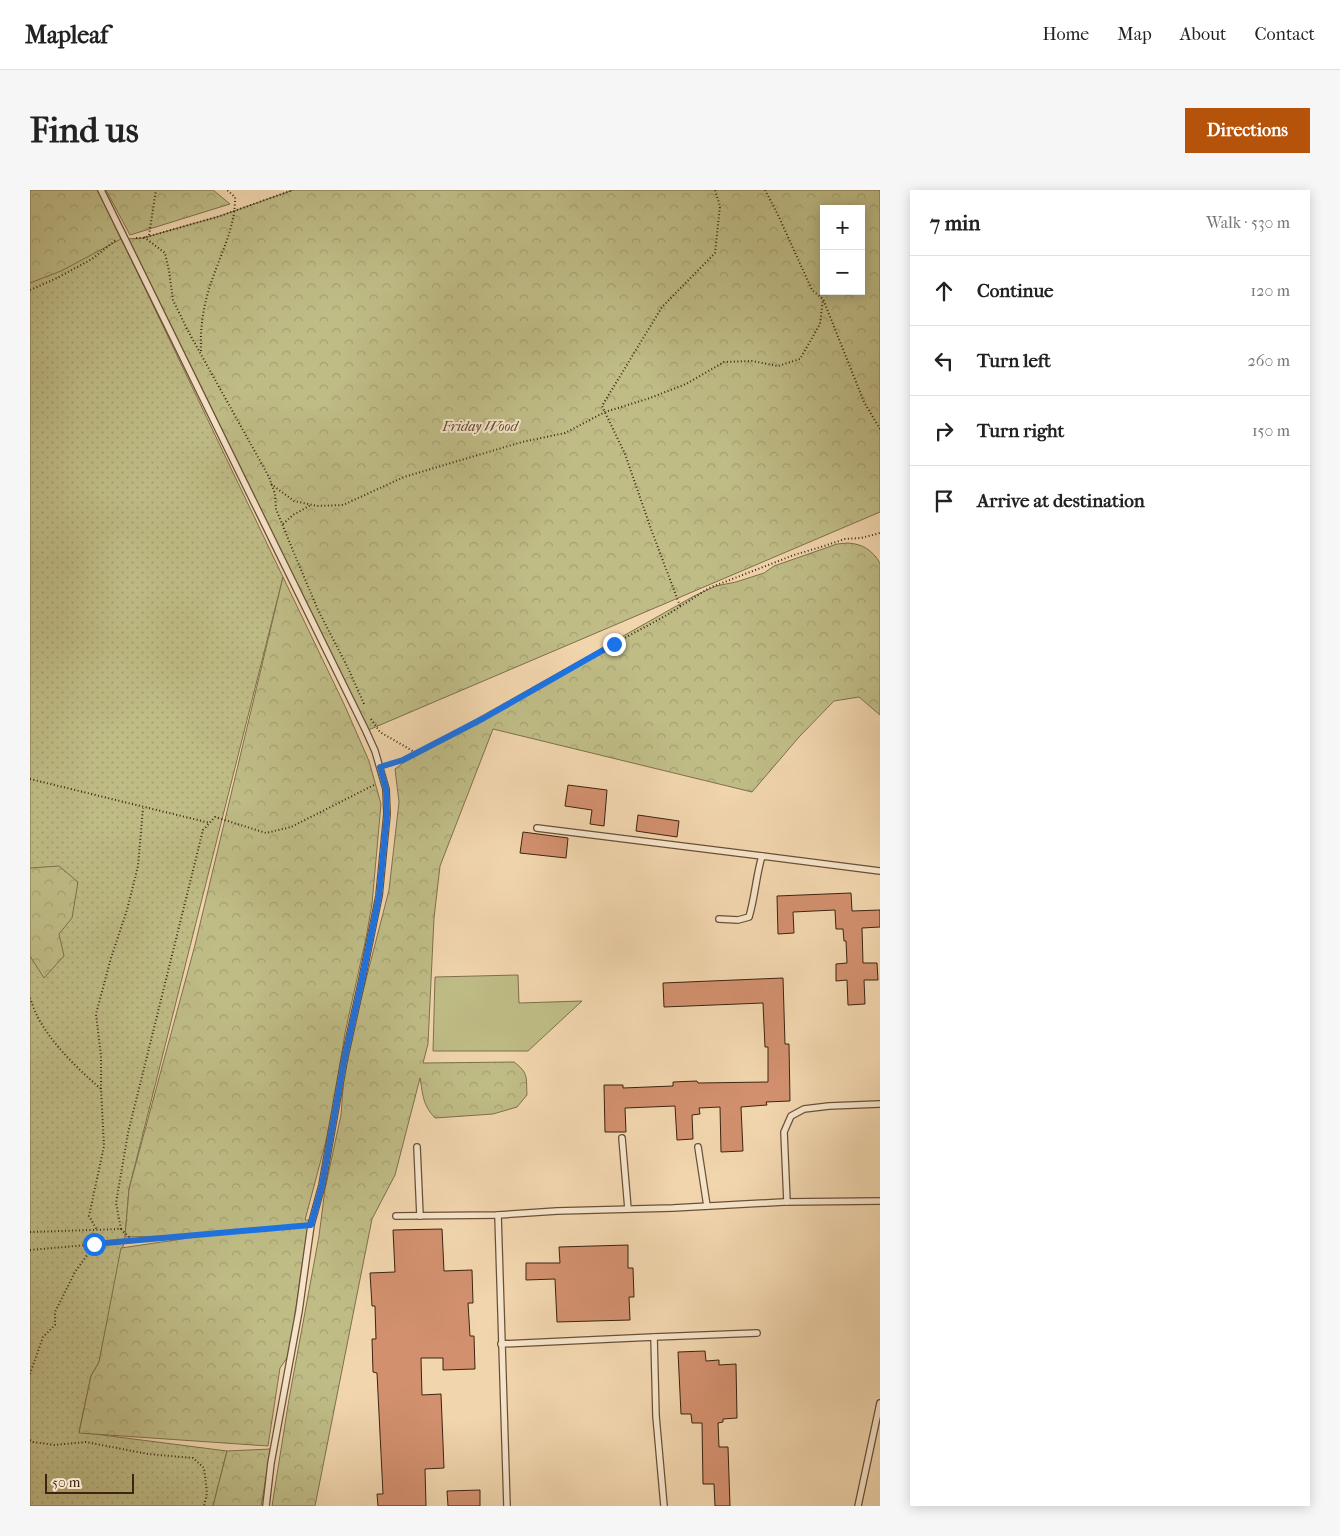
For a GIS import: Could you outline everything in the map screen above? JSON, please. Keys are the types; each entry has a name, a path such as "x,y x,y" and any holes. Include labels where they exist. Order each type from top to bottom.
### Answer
{"lane":[{"path":"101,190 366,731 375,752 386,789 387,814 379,896 344,1061 322,1185 311,1225 299,1311 266,1506"},
{"path":"537,828 880,871"},
{"path":"719,919 738,920 749,918 754,902 758,869 762,856"},
{"path":"787,1202 784,1132 791,1116 804,1109 880,1104"},
{"path":"622,1138 628,1209"},
{"path":"417,1147 420,1216"},
{"path":"698,1147 706,1206"},
{"path":"396,1216 498,1215 787,1202 880,1201"},
{"path":"498,1215 507,1506"},
{"path":"501,1344 757,1334"},
{"path":"654,1337 656,1416 664,1506"},
{"path":"858,1506 880,1404"}],"path":[{"path":"149,236 156,190"},
{"path":"202,354 200,331 209,288 235,211 235,196 227,190"},
{"path":"30,290 92,259 114,240 149,236 235,211 293,190"},
{"path":"680,606 625,454 602,406 662,308 716,253 720,206 715,190"},
{"path":"765,190 812,290 822,299 864,402 880,429"},
{"path":"144,237 165,253 173,300 276,494 276,508 318,610 347,666 371,719 380,732 416,753"},
{"path":"271,484 294,501 318,506 343,505 404,476 522,442 565,433 605,412 686,384 724,362 752,361 778,366 800,359 820,324 822,299"},
{"path":"282,524 312,504"},
{"path":"380,767 398,762 484,718 564,671 666,616 709,588 794,555 845,539 861,538 880,533"},
{"path":"30,779 210,823"},
{"path":"129,1241 129,1237 121,1229 116,1203 128,1133 203,830 215,817 266,833 291,827 377,783"},
{"path":"97,1230 89,1216 104,1146 96,1014 111,958 128,910 138,866 143,808"},
{"path":"30,998 40,1022 59,1048 75,1066 101,1089"},
{"path":"30,1250 311,1225"},
{"path":"30,1232 121,1229"},
{"path":"30,1374 43,1337 55,1325 56,1312 76,1272 94,1244"},
{"path":"30,1440 54,1445 86,1442 148,1454 194,1458 204,1468 208,1494 204,1506"}],"green space":[{"path":"30,190 98,190 283,577 129,1189 125,1237 99,1362 91,1376 79,1432 227,1451 213,1506 30,1506"},
{"path":"30,190 98,190 121,239 61,271 30,283"},
{"path":"106,190 213,190 230,204 130,235"},
{"name":"Friday Wood","path":"293,190 880,190 880,512 366,731 126,239 143,238 220,216"},
{"path":"848,543 867,548 880,563 880,715 859,697 834,701 799,737 752,792 493,729 440,866 434,918 428,1044 423,1063 514,1062 524,1073 527,1095 517,1107 493,1114 435,1118 425,1103 420,1078 395,1175 372,1219 315,1506 272,1506 289,1399 319,1236 325,1189 341,1115 345,1061 389,890 399,802 395,769 418,752 694,596 716,586 764,573 774,566 837,544"},
{"path":"283,577 369,761 381,804 372,904 345,1033 333,1109 305,1220 309,1220 289,1355 280,1368 268,1446 79,1433 91,1376 99,1362 121,1248 209,1235 125,1237 129,1189 195,945"},
{"path":"59,866 78,882 72,918 59,934 64,956 44,978 30,956 30,868"},
{"path":"518,975 519,1003 582,1001 528,1051 433,1051 435,977"},
{"path":"271,1449 261,1506 213,1506 227,1451"}],"building":[{"path":"568,785 607,790 604,826 590,824 592,810 565,806"},
{"path":"638,815 679,821 677,837 636,831"},
{"path":"523,832 568,838 566,858 520,853"},
{"path":"851,893 852,911 880,910 880,927 862,928 863,963 877,963 878,980 864,980 865,1004 848,1005 847,980 836,981 836,964 847,963 846,941 844,941 843,929 836,929 835,910 793,912 794,933 778,934 777,896"},
{"path":"783,978 785,1044 789,1044 790,1101 766,1102 767,1105 741,1107 743,1151 721,1152 720,1107 699,1108 700,1114 692,1115 693,1139 677,1140 675,1106 625,1108 626,1132 605,1132 604,1085 623,1085 623,1088 673,1086 673,1082 697,1081 698,1083 768,1082 768,1047 765,1047 763,1003 664,1007 663,983"},
{"path":"442,1229 444,1271 472,1270 473,1303 468,1303 470,1336 474,1336 475,1369 443,1370 443,1358 421,1358 422,1395 441,1394 444,1468 425,1469 426,1506 378,1506 377,1494 383,1494 377,1373 373,1372 372,1339 376,1339 375,1306 372,1306 370,1273 395,1272 393,1230"},
{"path":"628,1245 628,1268 633,1268 634,1297 629,1297 630,1320 557,1322 555,1279 526,1280 526,1263 560,1263 559,1247"},
{"path":"705,1351 706,1361 719,1360 719,1365 736,1364 737,1418 723,1419 723,1422 718,1423 719,1447 728,1447 730,1506 715,1506 714,1484 703,1484 702,1423 692,1423 691,1414 681,1414 678,1352"},
{"path":"480,1490 480,1506 448,1506 447,1491"}],"route":[{"path":"94,1244 311,1225 322,1185 344,1061 379,896 387,814 386,789 380,767 403,760 484,718 614,644"}]}
